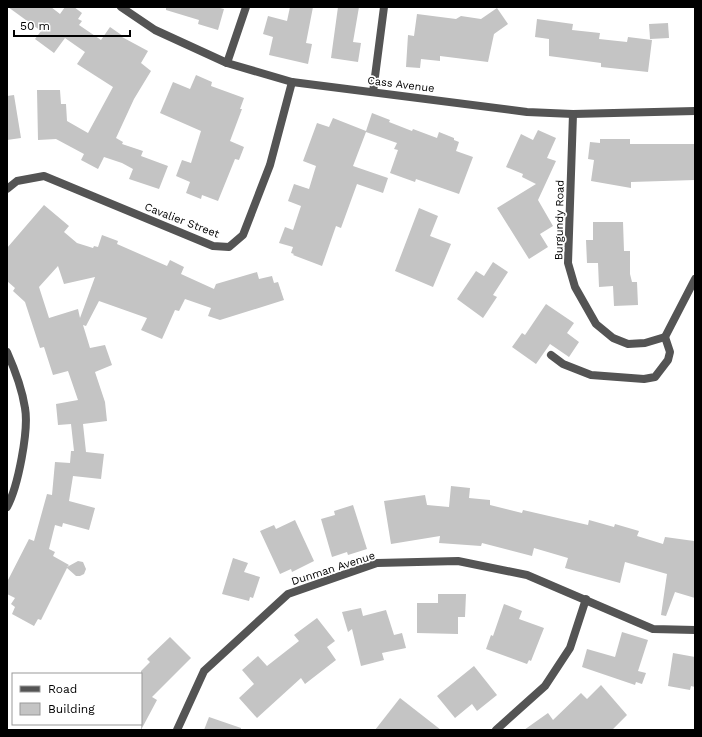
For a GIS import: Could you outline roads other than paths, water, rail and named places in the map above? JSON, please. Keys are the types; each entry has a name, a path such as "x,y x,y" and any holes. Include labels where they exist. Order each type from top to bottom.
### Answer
{"street":[{"name":"Cass Avenue","path":"122,7 155,30 227,64 292,82 527,112 573,114 695,111"},
{"path":"227,64 246,7"},
{"path":"373,92 384,7"},
{"name":"Cavalier Street","path":"7,189 17,181 44,176 213,246 229,247 243,235 270,165 292,82"},
{"name":"Burgundy Road","path":"573,114 568,263 575,287 596,324 613,338 628,344 645,343 665,337"},
{"path":"551,355 563,364 579,372 592,375 644,379 655,376 668,360 670,352 665,337 695,279"},
{"path":"7,352 16,372 26,409 23,455 11,500 7,507"},
{"name":"Dunman Avenue","path":"177,730 204,671 288,594 377,563 458,561 527,575 653,629 695,630"},
{"path":"496,730 545,686 570,648 586,599"}]}
